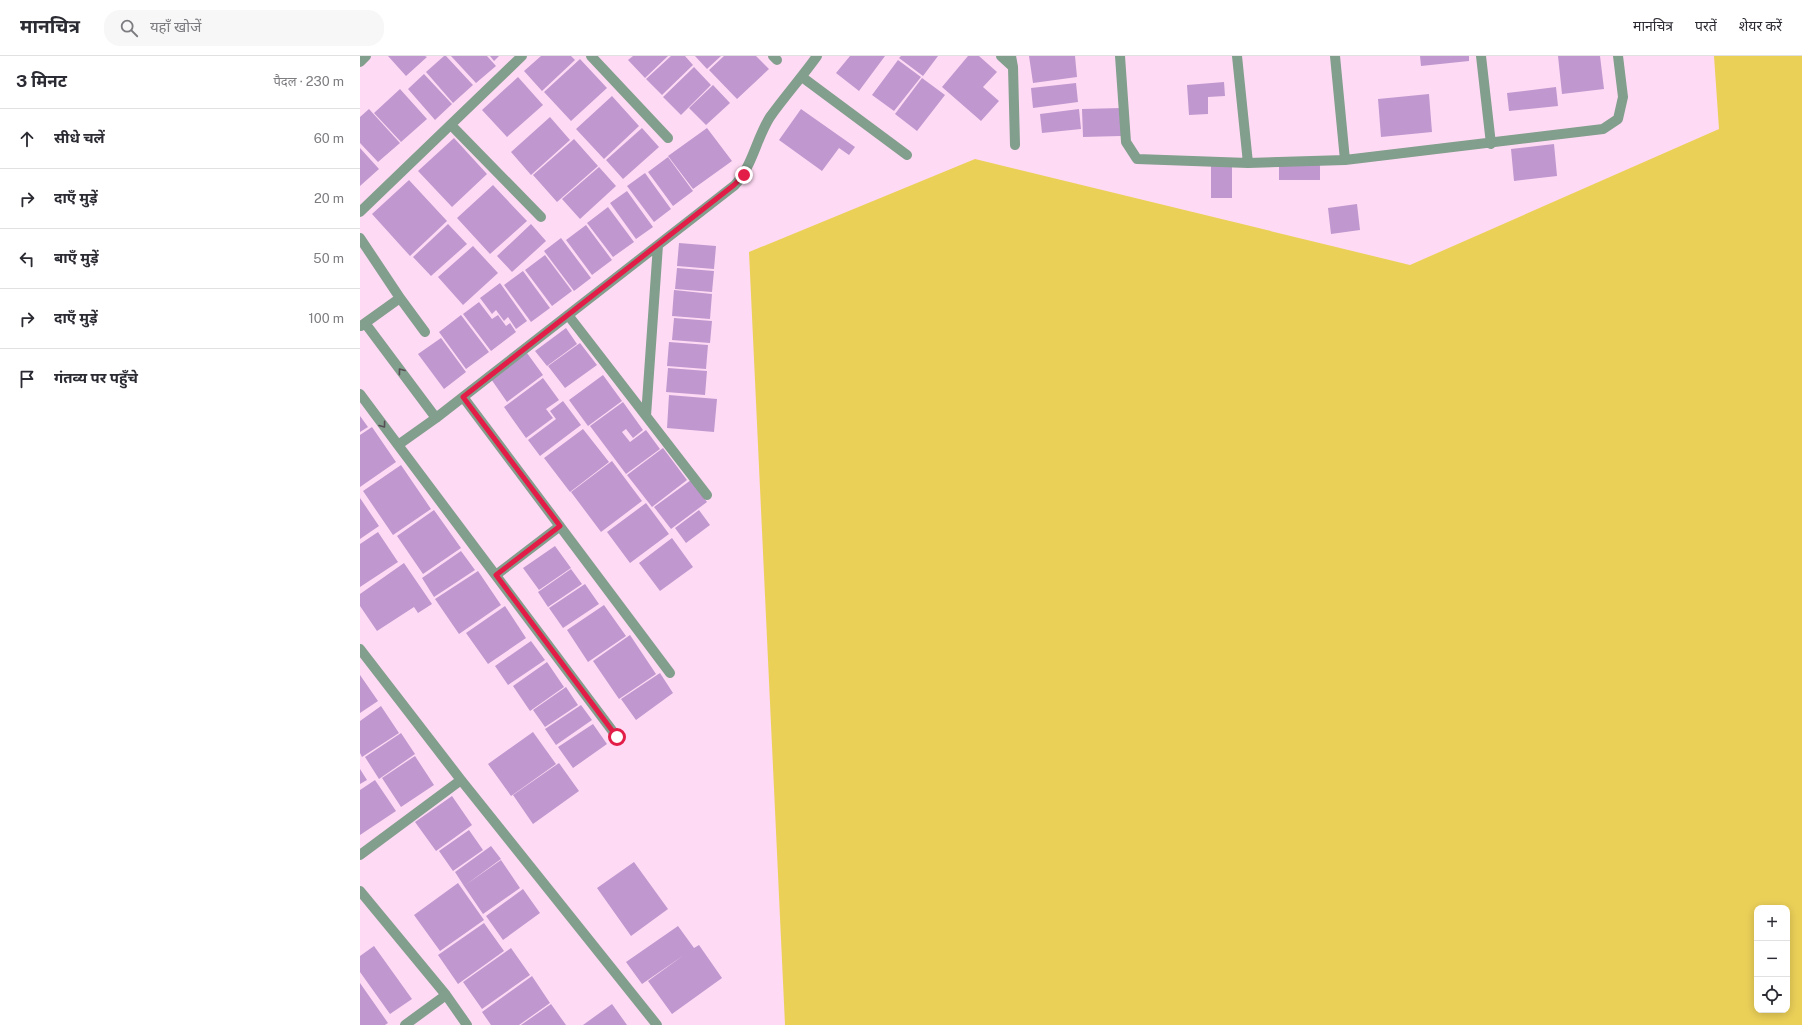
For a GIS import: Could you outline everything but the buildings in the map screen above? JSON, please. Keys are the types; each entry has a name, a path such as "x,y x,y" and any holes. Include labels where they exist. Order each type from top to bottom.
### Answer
{"street":[{"path":"360,62 366,56"},
{"path":"360,212 522,56"},
{"path":"591,56 668,138"},
{"path":"398,445 436,418 734,185 744,175 770,117 817,56"},
{"path":"1001,56 1013,67"},
{"path":"1011,56 1013,67 1015,145"},
{"path":"1120,56 1126,142 1137,159 1248,163 1345,160 1491,144 1603,129 1618,119 1623,97 1618,56"},
{"path":"1237,56 1248,163"},
{"path":"1335,56 1345,160"},
{"path":"1481,56 1491,144"},
{"path":"802,77 907,155"},
{"path":"451,124 541,217"},
{"path":"360,238 400,298 426,332"},
{"path":"646,416 658,245"},
{"path":"400,298 362,324 436,418"},
{"path":"568,315 707,496"},
{"path":"360,394 617,737"},
{"path":"463,397 670,673"},
{"path":"496,575 560,526"},
{"path":"360,649 461,780 657,1025"},
{"path":"360,855 461,780"},
{"path":"360,890 446,995 467,1025"},
{"path":"404,1025 446,995"}],"shaded area":[{"path":"1714,56 1802,56 1802,1025 785,1025 749,252 975,159 1410,265 1719,129"}],"route":[{"path":"617,737 496,575 560,526 463,397 734,185 744,175"}]}
